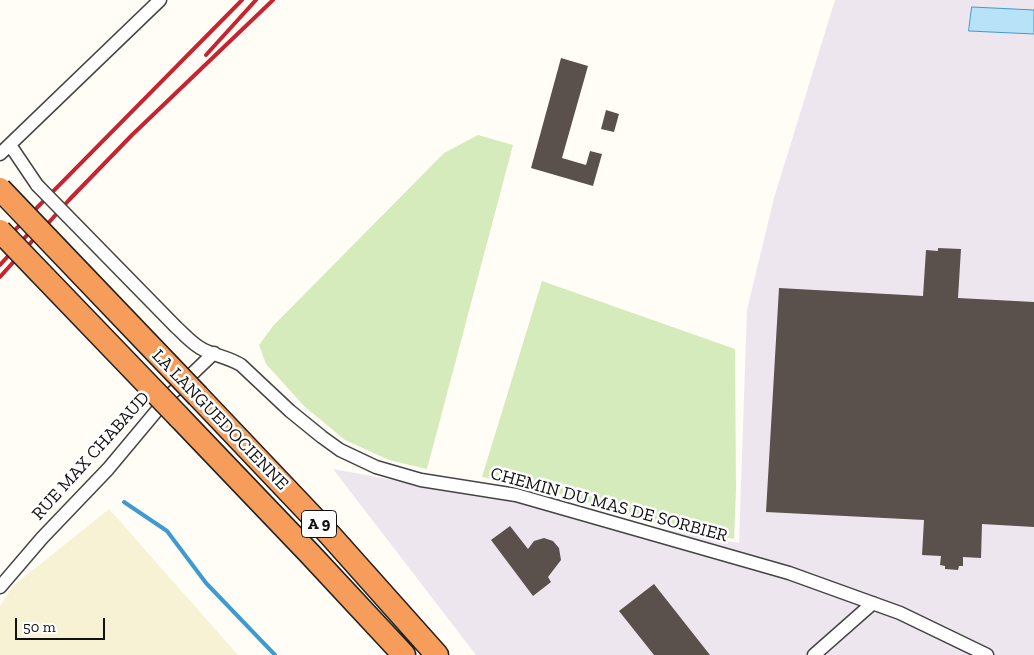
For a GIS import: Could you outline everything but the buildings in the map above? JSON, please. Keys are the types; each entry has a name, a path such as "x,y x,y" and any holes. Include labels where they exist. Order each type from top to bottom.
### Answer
{"highway":[{"name":"LA LANGUEDOCIENNE","path":"0,189 330,535 437,655"},
{"name":"LA LANGUEDOCIENNE","path":"0,231 180,417 404,655"}],"street":[{"path":"0,154 160,0"},
{"name":"CHEMIN DU MAS DE SORBIER","path":"10,145 37,185 176,327 197,346 242,365 290,411 322,438 340,450 376,466 421,480 487,489 533,499 789,574 873,603 936,629 987,655"},
{"name":"RUE MAX CHABAUD","path":"0,587 42,538 108,469 169,396 214,353"},
{"path":"814,655 873,603"}],"shaded area":[{"path":"835,0 1034,0 1034,655 476,655 333,469 739,543 747,310 774,198"},
{"path":"109,509 238,655 0,655 0,606 13,586"}],"green space":[{"path":"478,135 513,145 427,469 389,460 345,440 304,406 266,364 259,345 273,326 444,153"},
{"path":"542,281 735,349 736,490 734,539 634,518 565,495 482,477"}],"water":[{"path":"972,7 1034,10 1034,34 969,31"}],"waterway":[{"path":"124,502 167,531 206,583 275,655"}],"railway":[{"path":"0,245 242,0"},
{"path":"206,55 256,0"},
{"path":"0,277 69,200 132,135 273,0"},
{"path":"0,265 39,222"}]}
